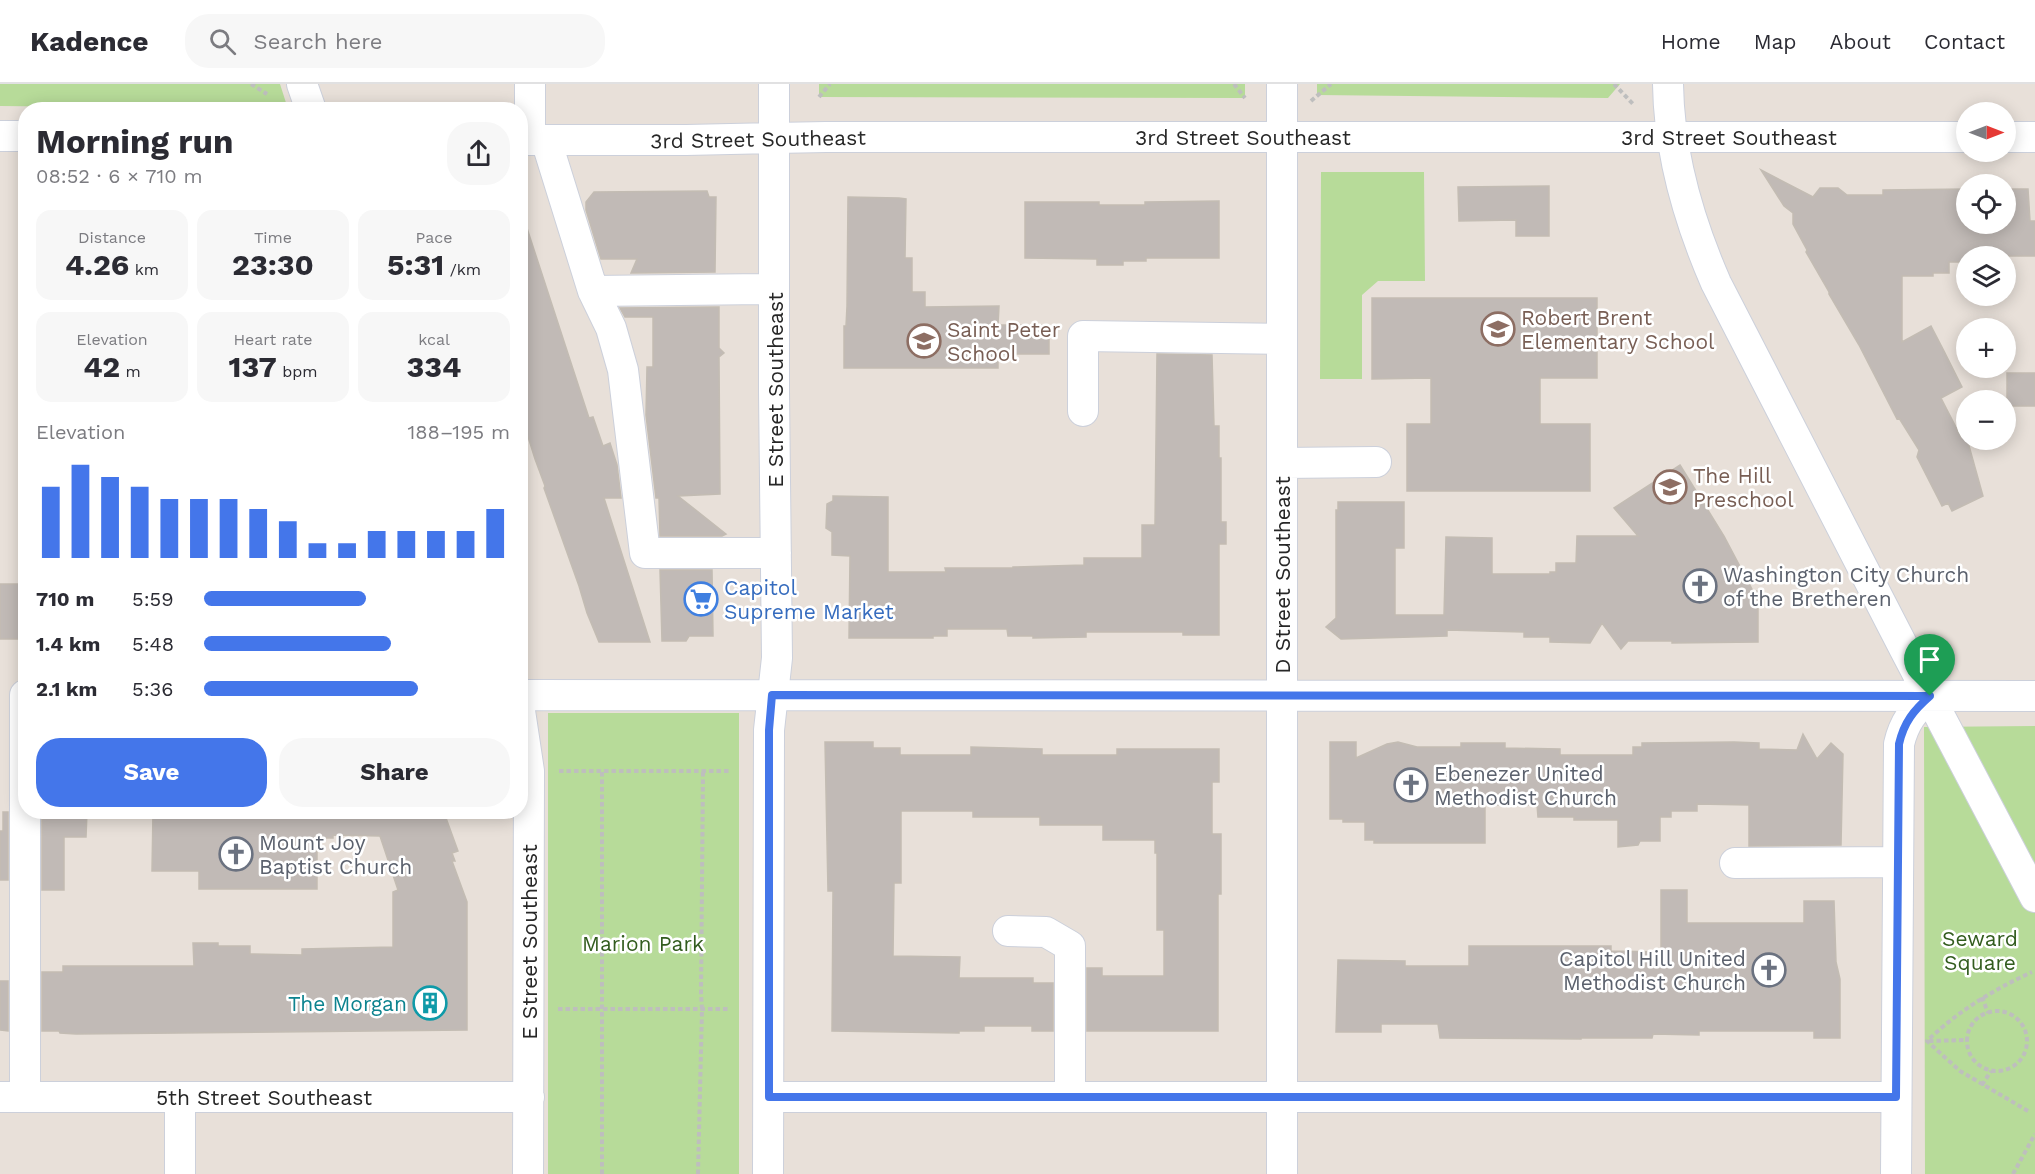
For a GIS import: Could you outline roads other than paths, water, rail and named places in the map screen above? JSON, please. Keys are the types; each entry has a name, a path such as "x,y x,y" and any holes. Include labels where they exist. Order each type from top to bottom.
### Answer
{"street":[{"path":"302,84 308,102"},
{"path":"530,84 532,140 593,291 611,328 623,370 645,553 776,553"},
{"name":"E Street Southeast","path":"768,1174 769,730 777,658 774,84"},
{"name":"D Street Southeast","path":"1282,84 1282,1174"},
{"path":"1668,84 1677,169 1696,235 1716,283 2035,897"},
{"path":"0,136 18,136"},
{"name":"3rd Street Southeast","path":"532,140 1283,136 1956,137"},
{"path":"2016,137 2035,137"},
{"path":"593,291 774,289"},
{"path":"1083,411 1083,336 1282,339"},
{"path":"1282,463 1376,462"},
{"path":"528,695 2035,696"},
{"path":"0,696 18,696"},
{"path":"1896,1174 1899,744 1906,721 1914,710 1930,696"},
{"name":"E Street Southeast","path":"528,764 528,1174"},
{"path":"13,1097 21,819"},
{"path":"1735,863 1897,862"},
{"path":"1008,931 1046,932 1070,946 1070,1097"},
{"name":"5th Street Southeast","path":"13,1097 529,1097"},
{"path":"180,1097 180,1174"},
{"path":"769,1097 1896,1097"}],"place":[{"name":"Robert Brent Elementary School","path":"1498,329"},
{"name":"Saint Peter School","path":"924,341"},
{"name":"The Hill Preschool","path":"1670,487"},
{"name":"Washington City Church of the Bretheren","path":"1700,586"},
{"name":"Capitol Supreme Market","path":"701,599"},
{"name":"Ebenezer United Methodist Church","path":"1411,785"},
{"name":"Mount Joy Baptist Church","path":"236,854"},
{"name":"Capitol Hill United Methodist Church","path":"1769,970"},
{"name":"The Morgan","path":"430,1003"}],"park label":[{"name":"Marion Park","path":"643,943"},
{"name":"Seward Square","path":"1980,950"}]}
